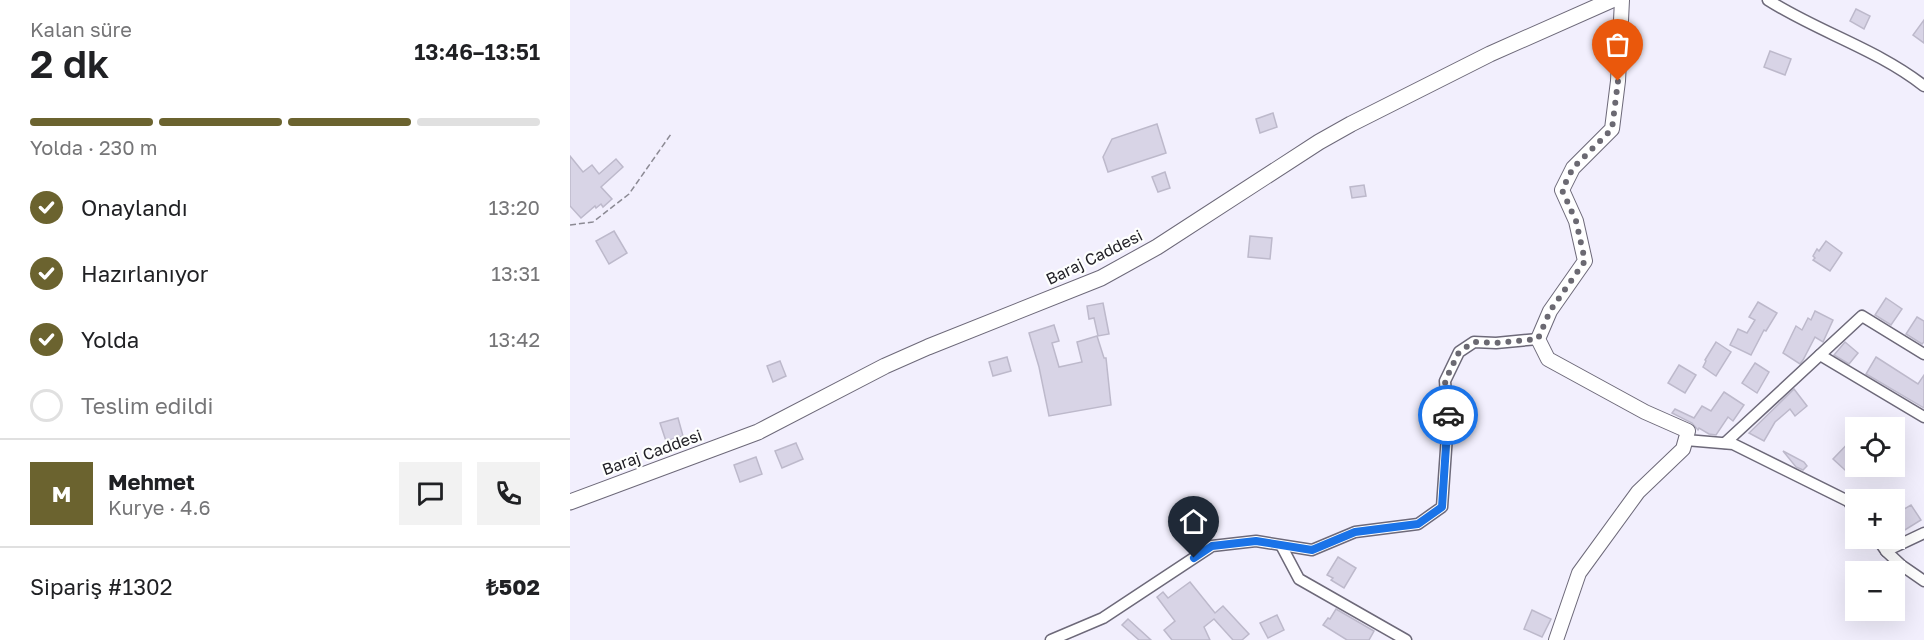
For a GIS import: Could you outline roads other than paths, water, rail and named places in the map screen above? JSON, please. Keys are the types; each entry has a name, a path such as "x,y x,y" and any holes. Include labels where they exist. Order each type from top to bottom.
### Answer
{"main road":[{"name":"Baraj Caddesi","path":"570,502 758,432 885,366 1101,278 1157,247 1319,142 1351,124 1490,54 1612,0"}],"street":[{"path":"1556,640 1579,573 1638,492 1683,450 1688,431 1645,412 1548,359 1538,339 1550,311 1585,261 1576,221 1562,190 1573,168 1612,129 1618,81 1622,0"},
{"path":"1768,0 1795,16 1892,64 1924,86"},
{"path":"1725,443 1862,316 1924,354"},
{"path":"1051,640 1103,618 1212,546 1256,541 1312,550 1355,532 1418,524 1442,507 1448,421 1445,381 1459,352 1474,342 1496,343 1538,339"},
{"path":"1820,355 1924,417"},
{"path":"1686,440 1733,444 1845,500"},
{"path":"1924,533 1886,551 1900,565 1924,581"},
{"path":"1282,547 1299,579 1406,640"}]}
